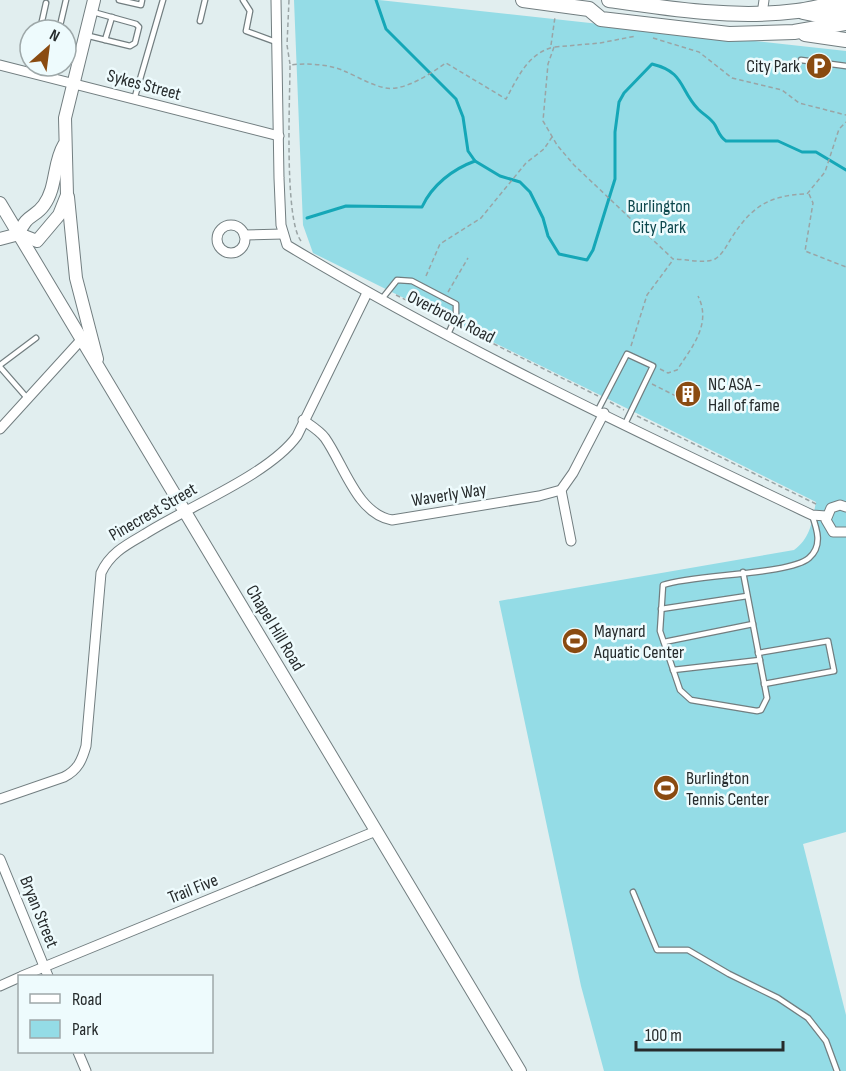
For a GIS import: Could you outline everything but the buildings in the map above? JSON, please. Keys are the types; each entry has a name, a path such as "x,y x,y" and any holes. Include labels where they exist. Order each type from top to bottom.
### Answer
{"main road":[{"path":"523,0 583,5 601,0"},
{"path":"609,0 657,7 763,7 822,16 846,10"},
{"path":"798,11 846,1"},
{"path":"583,5 601,19 729,34 794,32 846,23"},
{"path":"93,6 72,83 65,118 64,145 68,154 68,195 76,278 100,372"},
{"path":"794,32 846,40"},
{"path":"19,234 24,221 44,206 54,182 59,154 64,145"},
{"path":"0,239 19,234 37,240 59,215 68,195"},
{"name":"Chapel Hill Road","path":"0,202 520,1071"}],"street":[{"path":"244,235 283,234 276,0"},
{"name":"Sykes Street","path":"0,65 18,68"},
{"name":"Sykes Street","path":"47,78 279,136"},
{"name":"Overbrook Road","path":"283,234 287,245 367,293 625,424 812,515 835,506 846,507"},
{"name":"Pinecrest Street","path":"0,799 64,777 78,766 86,746 101,573 111,556 286,452 297,436 367,293"},
{"path":"0,429 81,340"},
{"path":"571,541 561,490 573,473 601,412"},
{"name":"Waverly Way","path":"303,420 324,436 368,508 382,518 393,520 415,517 561,490"},
{"path":"825,511 830,529 838,533 846,532"},
{"name":"Trail Five","path":"25,975 376,831"},
{"name":"Bryan Street","path":"0,859 48,975"},
{"name":"Trail Five","path":"0,986 18,978"},
{"path":"78,1053 87,1071"}],"lane":[{"path":"62,18 66,0"},
{"path":"119,0 141,5 142,0"},
{"path":"134,100 164,0"},
{"path":"200,21 205,0"},
{"path":"243,0 250,11 246,31 276,42"},
{"path":"43,18 46,3"},
{"path":"85,35 130,46 135,43 137,25 112,17 93,6"},
{"path":"105,40 112,17"},
{"path":"801,60 846,66"},
{"path":"381,300 397,280 412,281 446,298 456,304 453,324 448,334"},
{"path":"28,399 0,366 36,338"},
{"path":"601,412 604,399 627,354 653,366 625,424"},
{"path":"743,572 767,698 761,710 707,704 691,700 680,690 660,631 663,585 743,572 784,568 810,557 818,534 812,515"},
{"path":"661,609 747,596"},
{"path":"664,642 753,624"},
{"path":"758,653 828,641 834,671 764,684"},
{"path":"673,670 760,660"},
{"path":"633,892 657,950 688,950 778,998 808,1018 826,1041 837,1071"}],"path":[{"path":"289,0 287,45 291,55 292,208 298,238 305,245"},
{"path":"556,4 543,121 574,165 674,259 713,260 722,253 744,218 760,206 782,195 808,193"},
{"path":"290,65 304,63 342,69 363,80 395,89 424,78 446,63 506,99 524,66 532,57 553,47 643,36"},
{"path":"649,37 699,52 732,78 782,90 799,103 846,115"},
{"path":"808,193 828,163 839,129 846,122"},
{"path":"426,276 440,244 481,218 521,169 544,149 552,136"},
{"path":"808,193 813,202 805,251 846,267"},
{"path":"446,298 468,258"},
{"path":"629,350 647,295 674,259"},
{"path":"388,291 825,511"},
{"path":"653,366 668,372 677,370 702,330 704,307 698,296"},
{"path":"645,381 676,396"}],"green space":[{"name":"Burlington City Park","path":"294,0 379,0 846,51 846,832 803,844 846,1015 846,1071 604,1071 581,986 499,601 794,550 807,535 816,502 313,253 303,225"}],"waterway":[{"path":"376,0 386,29 456,99 463,117 468,151 475,161 500,176 520,182 530,192 543,218 548,236 559,254 587,260 593,250 615,179 615,132 619,102 624,93 652,64 663,67 676,76 692,102 712,120 720,136 726,141 778,141 802,152 816,152 846,170"},
{"path":"307,218 346,206 422,207 437,185 459,168 475,161"}],"place":[{"name":"City Park","path":"819,66"},
{"name":"NC ASA - Hall of fame","path":"688,394"},
{"name":"Maynard Aquatic Center","path":"575,641"},
{"name":"Burlington Tennis Center","path":"666,788"}]}
